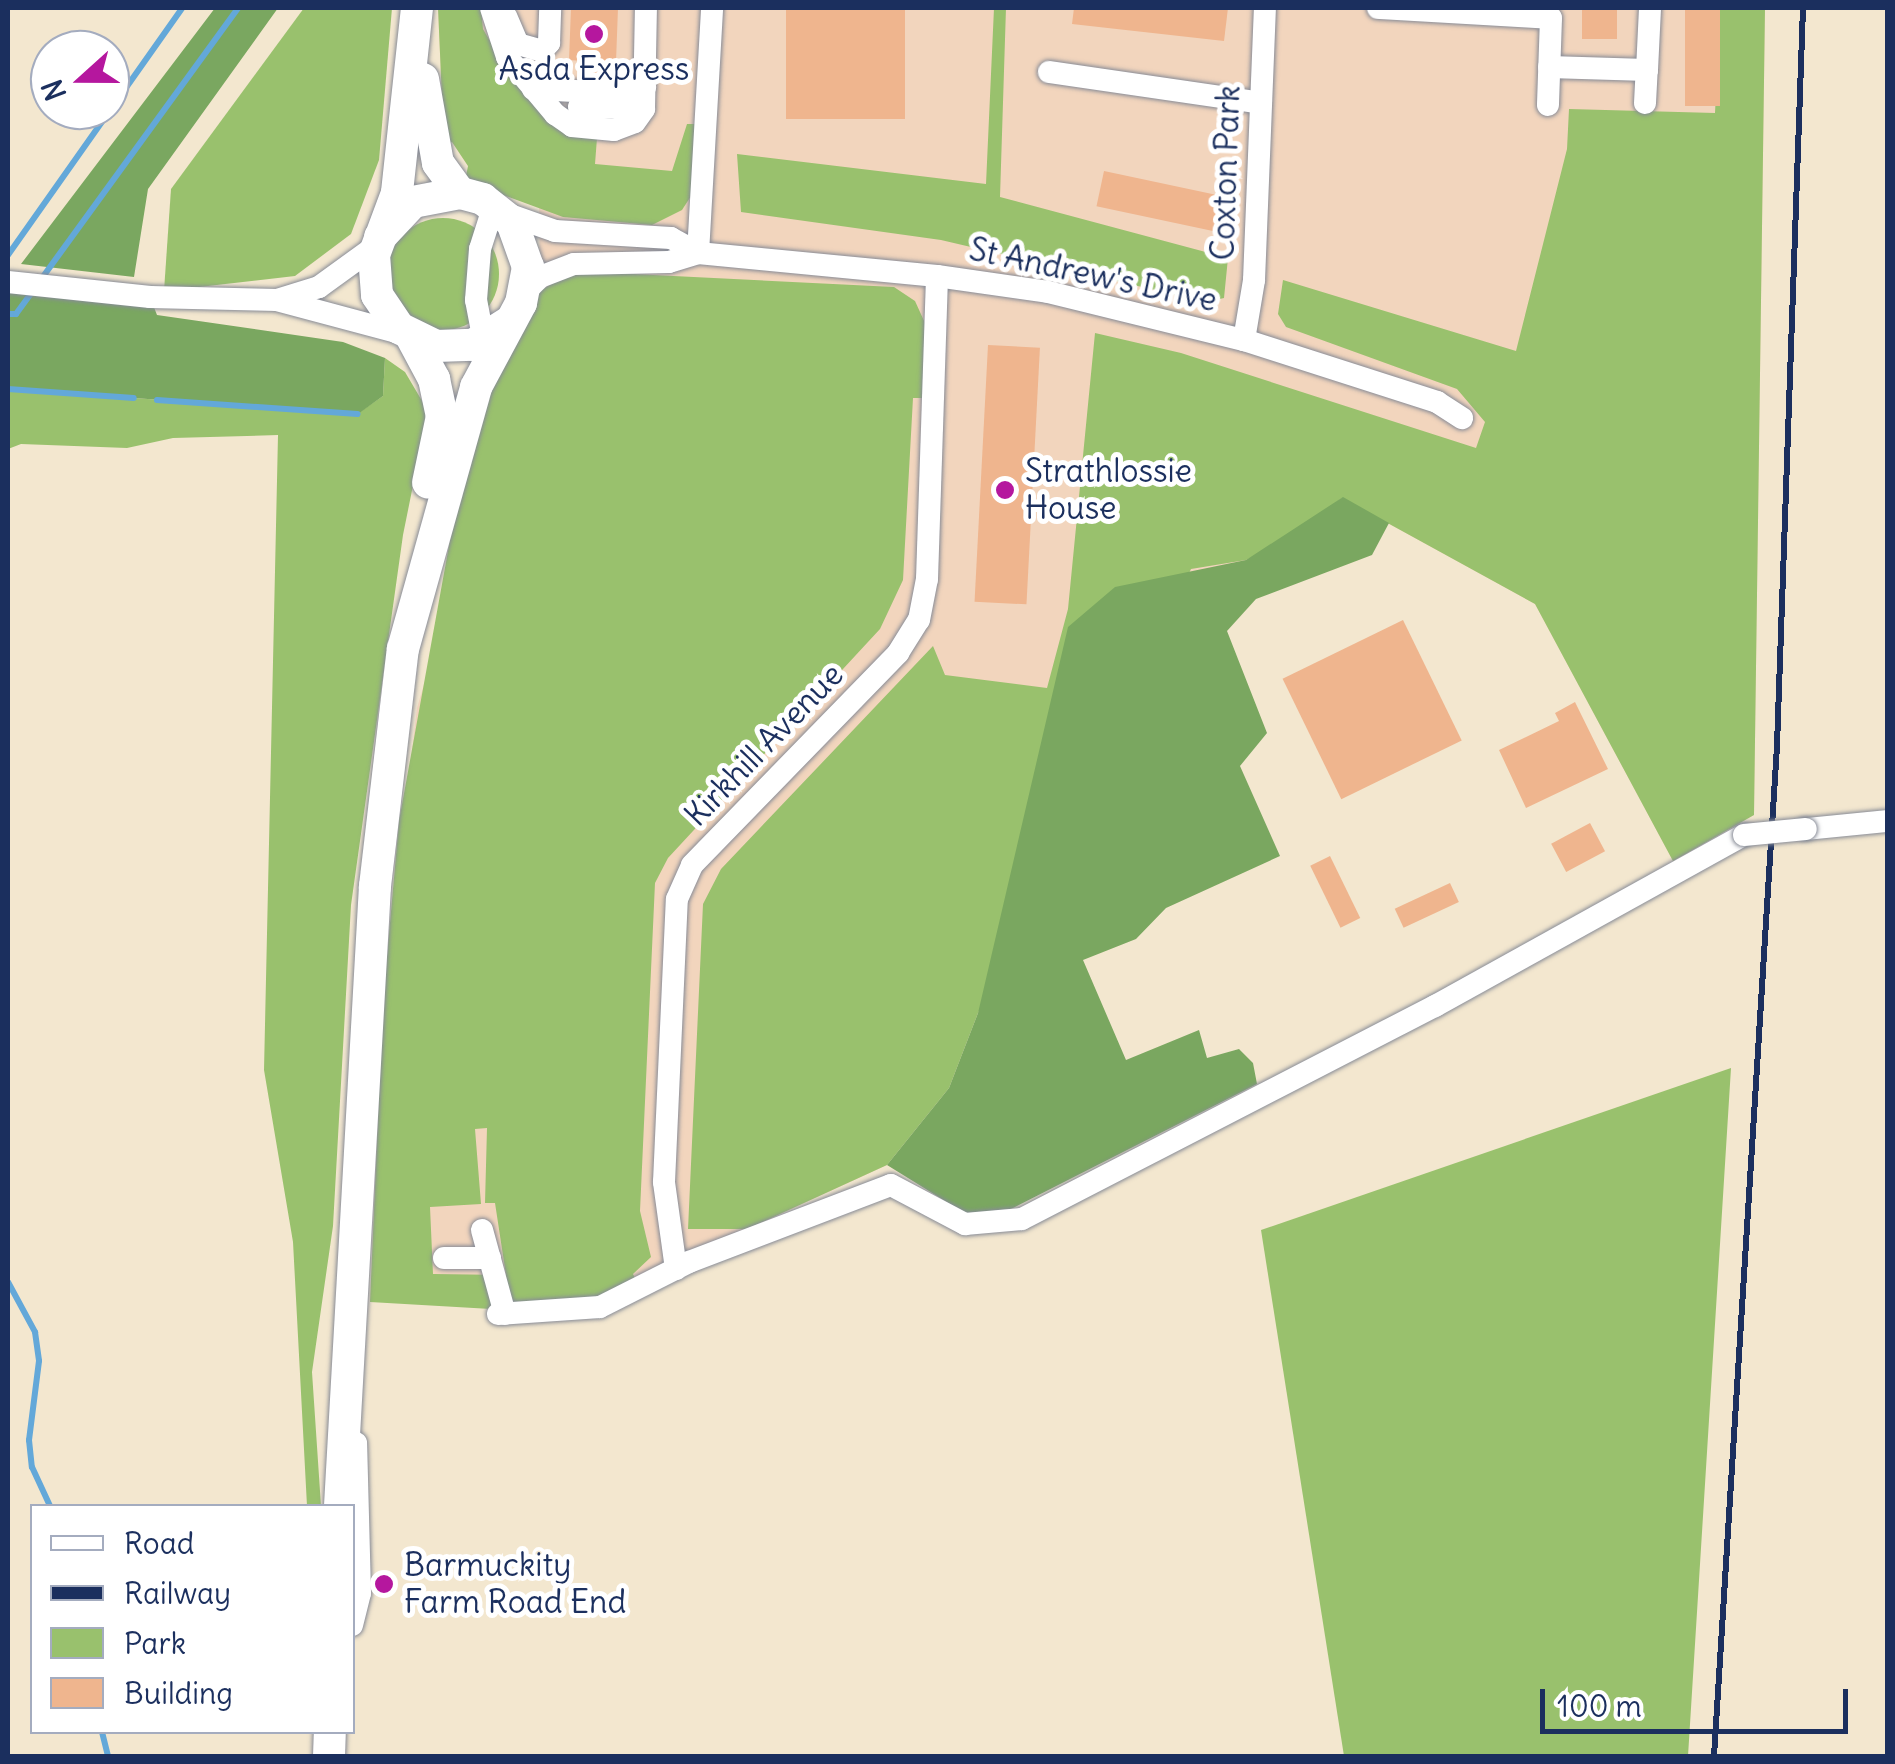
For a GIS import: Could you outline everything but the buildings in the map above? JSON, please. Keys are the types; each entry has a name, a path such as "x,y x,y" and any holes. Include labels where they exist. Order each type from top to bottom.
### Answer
{"highway":[{"path":"340,1504 375,886 403,649 422,572 493,343 526,292 524,243 498,209 460,192 438,163 429,132 417,16"},
{"path":"417,16 397,192 379,241 377,295 410,336 434,379 442,416 425,498 422,572"},
{"path":"379,241 413,202 460,192"},
{"path":"410,336 448,348 493,343"}],"street":[{"path":"491,8 507,57 540,97 572,126 614,130 642,114 646,8"},
{"path":"506,8 515,40 538,52 549,44 550,8"},
{"path":"698,253 712,8"},
{"name":"Coxton Park","path":"1244,340 1254,280 1265,8"},
{"path":"1378,8 1551,13 1548,105"},
{"path":"1645,103 1650,8"},
{"path":"1550,66 1646,70"},
{"path":"1049,72 1261,102"},
{"path":"540,97 617,93 645,77"},
{"path":"493,343 476,300 480,248 498,209"},
{"name":"St Andrew's Drive","path":"498,209 555,231 670,238 698,253 937,276 1048,292 1244,340 1437,402 1462,418"},
{"path":"277,300 319,287 379,241"},
{"name":"St Andrew's Drive","path":"526,292 540,276 574,264 669,262 698,253"},
{"name":"Kirkhill Avenue","path":"676,1269 664,1182 677,899 692,865 898,653 920,620 927,579 937,276"},
{"path":"8,282 150,298 277,300 410,336"},
{"path":"482,1230 501,1314 600,1306 676,1269 891,1185 965,1224 1022,1219 1435,1006 1744,835 1888,821"},
{"path":"444,1258 490,1258"},
{"path":"348,1355 362,1505 360,1593 355,1613"}],"shaded area":[{"path":"438,8 1765,8 1754,815 1673,861 1535,604 1342,498 1246,560 887,1165 596,1299 370,1302 383,1002 417,708 540,291 539,196 468,166 452,142 444,145"}],"green space":[{"path":"215,8 278,8 148,189 134,277 21,264 123,130 130,130 130,120"},
{"path":"304,8 392,8 379,160 351,234 295,276 164,291 171,189"},
{"path":"438,8 481,8 483,29 505,67 597,138 595,164 672,171 687,124 697,124 693,193 682,210 652,225 563,217 465,181 468,166 452,142 444,145"},
{"path":"994,8 1006,8 1000,197 1228,258 1224,298 1206,302 941,240 741,212 737,154 986,184"},
{"path":"1720,8 1765,8 1754,815 1673,861 1535,604 1342,498 1276,546 1246,560 1191,569 978,1013 949,1088 887,1165 747,1229 688,1229 703,904 721,869 933,646 945,675 1047,688 1068,609 1095,333 1181,353 1476,448 1485,422 1457,389 1286,327 1278,314 1283,280 1516,351 1567,149 1569,109 1715,113"},
{"path":"443,218 465,222 483,234 495,252 499,274 495,296 483,314 465,326 443,330 421,326 403,314 391,296 387,274 391,252 403,234 421,222"},
{"path":"593,272 894,287 915,301 925,323 923,398 913,398 903,580 880,629 668,858 655,883 640,1211 651,1257 633,1274 636,1280 596,1299 491,1309 370,1302 383,1002 399,821 452,529 487,401 540,291 563,277","holes":["487,1128 485,1203 495,1203 506,1275 433,1274 430,1207 481,1204 475,1129"]},
{"path":"8,282 150,297 157,315 343,342 385,358 383,396 358,414 8,389"},
{"path":"385,358 405,372 428,411 403,535 351,905 333,1226 312,1372 321,1504 307,1504 293,1242 264,1070 278,435 173,438 127,448 21,444 8,449 8,389 357,414 383,396"},
{"path":"1343,497 1389,523 1372,555 1256,599 1227,631 1267,733 1240,766 1280,856 1166,908 1136,939 1083,960 1126,1060 1199,1030 1207,1058 1239,1049 1253,1063 1257,1084 1011,1209 966,1214 887,1165 949,1088 978,1013 1068,627 1115,587 1246,560"},
{"path":"1731,1068 1688,1756 1344,1756 1261,1230"}],"waterway":[{"path":"8,255 182,8"},
{"path":"42,278 238,8"},
{"path":"8,314 16,314 32,292"},
{"path":"8,389 134,398"},
{"path":"157,400 358,414"},
{"path":"8,1282 35,1332 39,1361 29,1440 32,1467 49,1504"},
{"path":"102,1734 108,1756"}],"railway":[{"path":"1714,1756 1777,745 1803,8"}],"place":[{"name":"Asda Express","path":"594,34"},
{"name":"Strathlossie House","path":"1005,490"},
{"name":"Barmuckity Farm Road End","path":"384,1584"}]}
